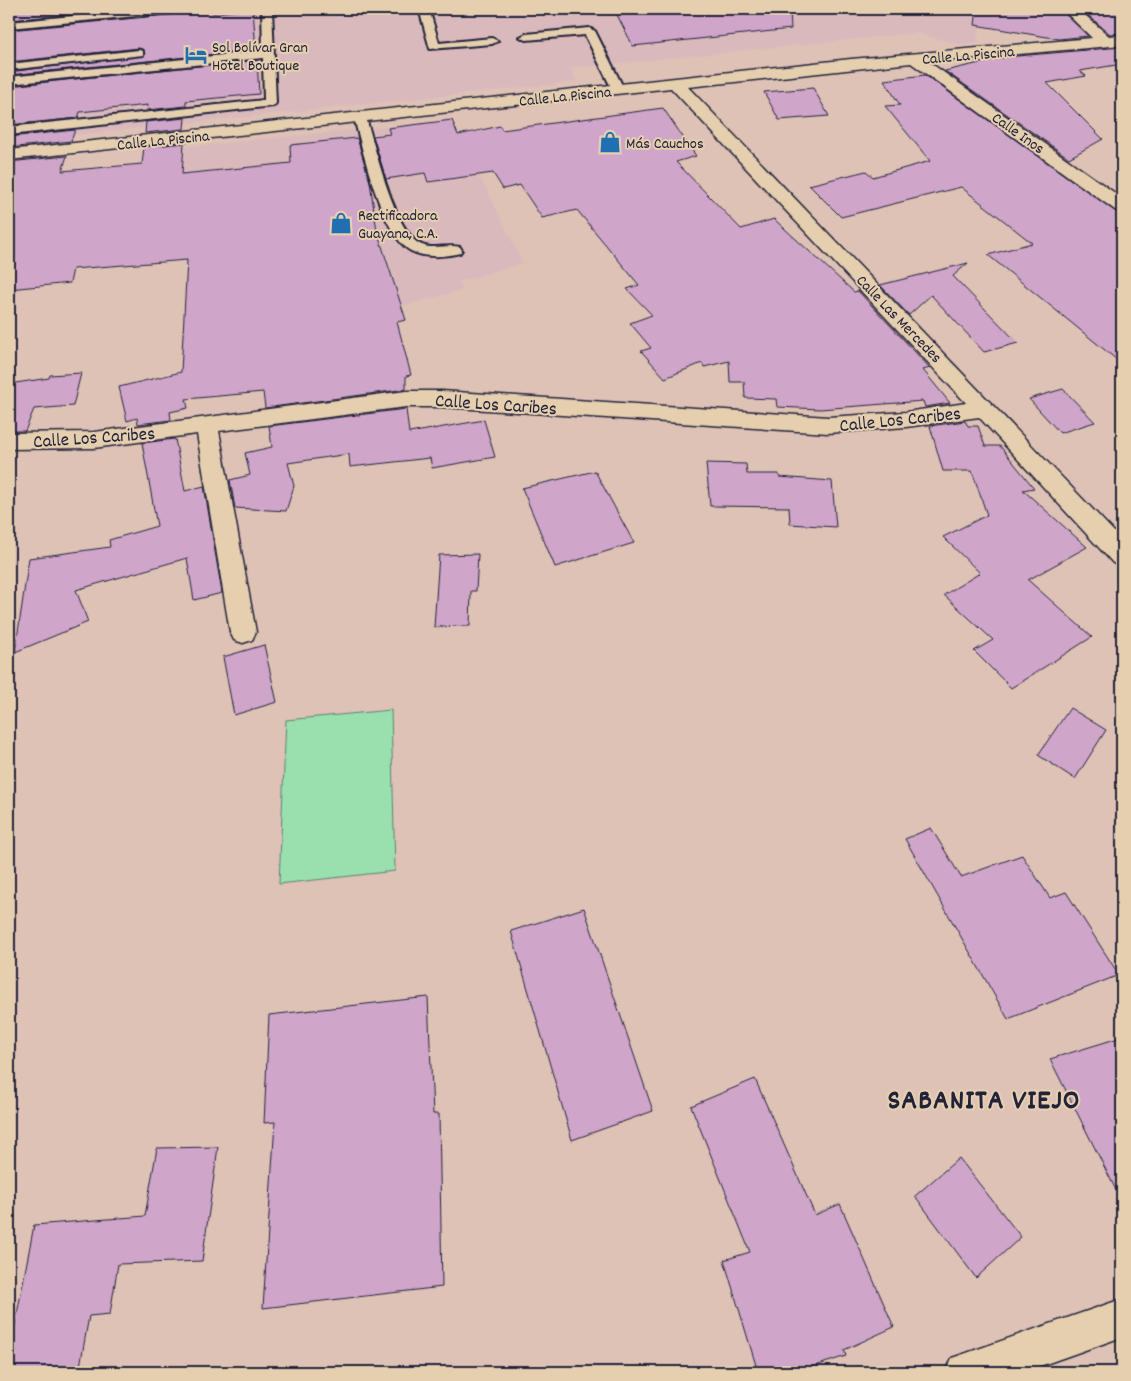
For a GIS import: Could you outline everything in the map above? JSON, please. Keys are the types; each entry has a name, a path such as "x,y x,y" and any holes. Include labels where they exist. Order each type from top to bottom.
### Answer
{"street":[{"path":"1069,9 1114,41"},
{"name":"Calle La Piscina","path":"9,155 675,83 1114,41"},
{"name":"Calle Inos","path":"915,59 1122,206"},
{"name":"Calle Las Mercedes","path":"675,83 1122,556"},
{"name":"Calle Los Caribes","path":"9,441 94,440 406,399 442,399 828,425 890,422 984,408"},
{"path":"207,425 243,632"},
{"path":"966,1372 1122,1318"}],"lane":[{"path":"9,25 179,9"},
{"path":"9,131 270,103 268,54 263,41 267,9"},
{"path":"424,9 434,47 492,41"},
{"path":"526,37 588,31 618,89"},
{"path":"9,67 153,52"},
{"path":"9,81 268,54"},
{"path":"360,118 387,203 399,233 406,242 422,250 455,250"}],"shaded area":[{"path":"9,9 985,9 976,43 962,45 916,33 571,68 576,82 9,142"},
{"name":"Rectificadora Guayana, C.A.","path":"452,120 523,263 459,282 463,290 402,306 406,320 374,327 185,303 187,260 183,261 179,232 184,147"}],"green space":[{"path":"391,710 395,871 279,884 286,720"}],"building":[{"path":"9,9 130,9 9,20"},
{"path":"186,9 213,9 213,13 253,9 256,50 9,75 9,72 145,55 144,50 139,48 9,62 9,30 179,14"},
{"path":"614,9 790,9 791,29 633,46"},
{"path":"977,9 1060,9 1088,36 1059,39 975,25"},
{"path":"1081,9 1122,9 1122,33 1110,34"},
{"path":"1122,47 1122,64 1080,71 1086,76 1047,83 1103,139 1069,158 945,71 1006,57"},
{"path":"257,60 259,94 186,101 186,106 147,110 148,105 80,112 78,118 9,125 9,86"},
{"path":"925,75 1122,216 1122,364 988,255 1032,243 961,187 841,217 809,185 866,171 873,177 930,161 885,106 900,105 884,80"},
{"path":"813,88 829,116 779,120 764,92"},
{"path":"663,108 696,156 676,162 741,229 774,219 854,292 858,291 930,368 923,370 950,403 925,407 923,401 820,409 777,407 776,399 745,398 744,382 730,382 729,361 704,367 702,363 665,378 641,351 651,348 630,323 652,315 627,289 639,285 577,210 542,218 520,185 503,189 493,173 428,182 425,173 386,179 373,136 390,134 388,128 452,120 458,135 500,126 502,130"},
{"path":"185,118 184,129 145,133 146,122"},
{"path":"75,130 71,141 9,148 9,137"},
{"path":"357,138 370,182 377,231 406,320 397,322 411,375 406,376 406,389 265,408 263,392 186,399 188,408 170,412 171,420 138,424 137,418 127,421 119,387 181,372 187,260 73,269 70,283 9,289 9,162 67,156 62,171 142,164 144,147 184,143 182,174 291,163 290,145"},
{"path":"968,263 953,276 1018,343 984,352 931,295 909,315 880,285"},
{"path":"81,373 73,406 34,409 25,431 9,431 9,384 49,378 50,375"},
{"path":"1063,389 1095,422 1060,433 1029,399"},
{"path":"406,409 409,433 484,420 495,457 432,468 430,458 350,467 349,454 288,463 294,486 286,511 235,508 230,480 250,475 245,453 272,447 269,426"},
{"path":"965,421 968,426 978,426 985,446 1000,446 1034,488 1023,490 1087,547 1028,580 1092,637 1011,688 974,651 993,640 944,595 980,573 943,537 987,515 972,471 943,471 930,426"},
{"path":"175,439 185,491 204,486 222,593 194,600 187,558 76,590 88,622 15,652 29,558 110,547 109,540 157,526 142,443"},
{"path":"706,463 746,464 747,474 779,474 779,477 832,481 836,527 790,524 789,507 710,506"},
{"path":"595,471 634,543 555,567 522,488"},
{"path":"478,554 476,591 471,591 470,626 434,627 439,555"},
{"path":"264,645 277,702 234,715 223,657"},
{"path":"1070,708 1106,730 1075,779 1038,755"},
{"path":"931,828 961,877 1022,855 1050,898 1066,892 1119,975 1008,1019 905,839"},
{"path":"584,908 653,1111 572,1140 511,931"},
{"path":"428,997 433,1114 439,1114 442,1287 263,1308 275,1122 264,1123 269,1015"},
{"path":"1122,1037 1122,1202 1050,1059"},
{"path":"755,1079 815,1215 840,1204 894,1327 844,1350 846,1356 797,1372 758,1372 724,1260 750,1252 691,1106"},
{"path":"218,1147 202,1261 118,1264 110,1314 89,1316 79,1372 9,1372 9,1356 34,1225 145,1216 157,1148"},
{"path":"959,1158 1021,1237 976,1278 915,1196"}],"place":[{"name":"Sol Bolívar Gran Hotel Boutique","path":"196,55"},
{"name":"Más Cauchos","path":"610,142"},
{"name":"Rectificadora Guayana, C.A.","path":"341,223"}],"district":[{"name":"SABANITA VIEJO","path":"984,1098"}]}
